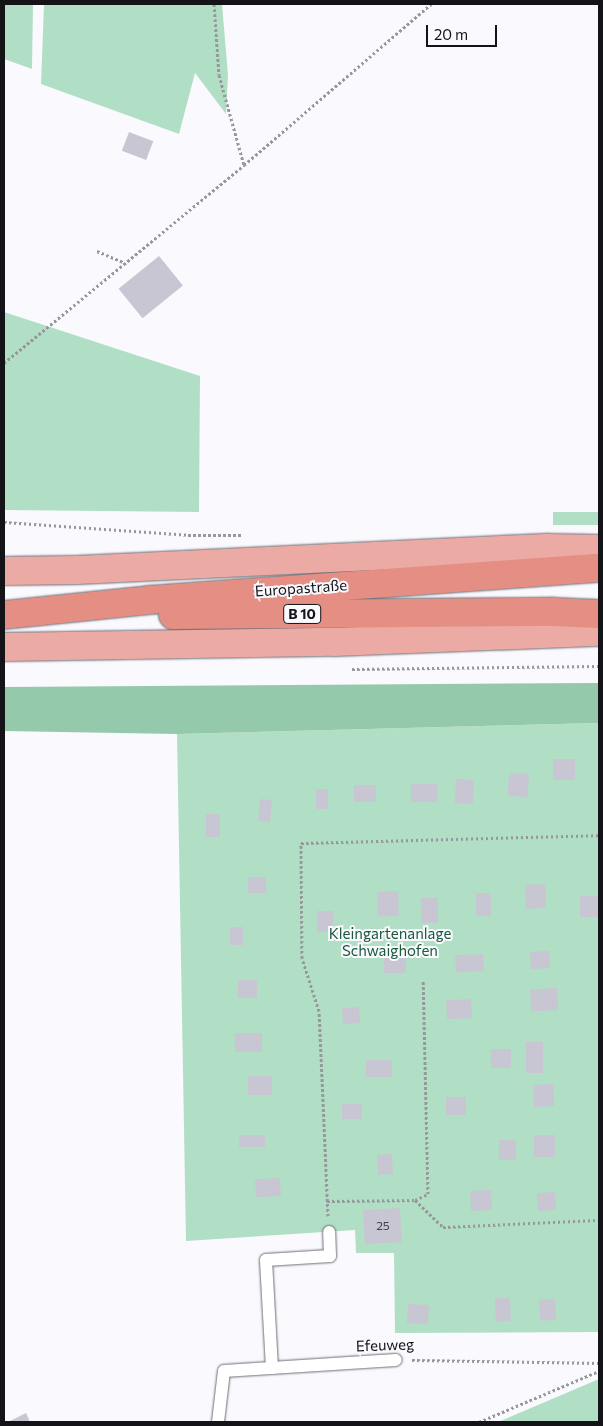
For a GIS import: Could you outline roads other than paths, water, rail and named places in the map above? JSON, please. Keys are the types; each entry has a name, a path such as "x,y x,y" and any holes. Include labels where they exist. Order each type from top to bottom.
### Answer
{"highway":[{"name":"Europastraße","path":"4,616 207,595 599,568"},
{"name":"Europastraße","path":"4,616 554,612 599,614"}],"main road":[{"path":"4,571 77,570 546,548 599,549"},
{"path":"4,647 334,642 599,632"}],"lane":[{"path":"272,1368 266,1260 330,1256 329,1232"},
{"name":"Efeuweg","path":"218,1422 224,1371 396,1360"}],"park label":[{"name":"Kleingartenanlage Schwaighofen","path":"390,942"}]}
